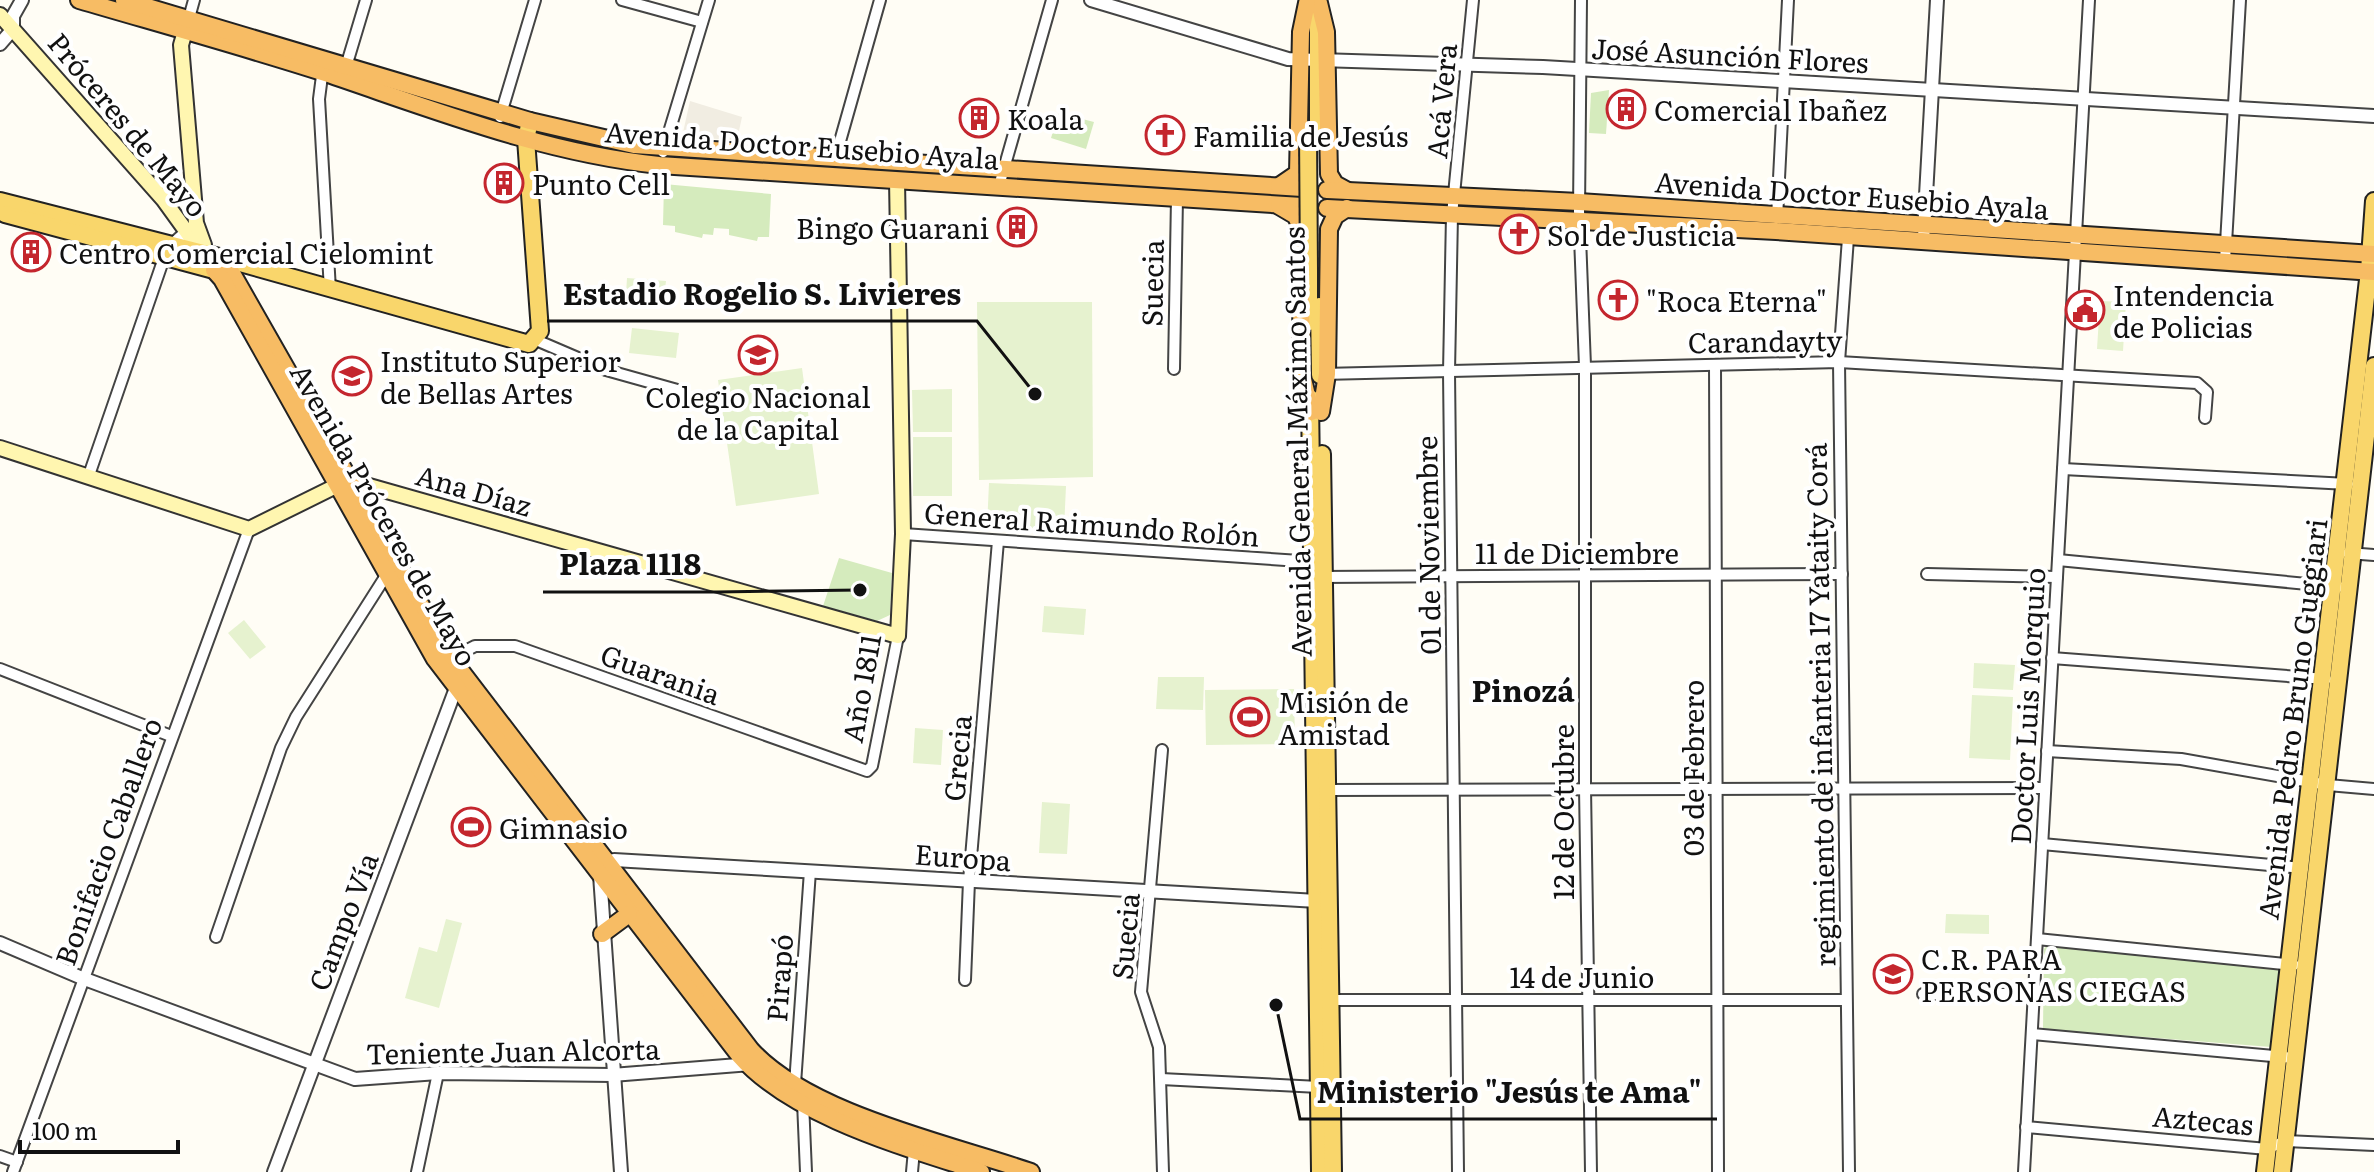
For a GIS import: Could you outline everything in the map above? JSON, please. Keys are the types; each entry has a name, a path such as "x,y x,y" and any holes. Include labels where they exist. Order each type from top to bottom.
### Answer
{"highway":[{"name":"Avenida Doctor Eusebio Ayala","path":"79,0 187,25 324,65 496,130 602,157 659,165 897,180 1001,178 1302,188"},
{"name":"Avenida Doctor Eusebio Ayala","path":"124,0 187,25"},
{"path":"1313,1 1326,32 1313,59 1329,174 1347,200 1329,229 1323,374 1316,412"},
{"path":"1278,186 1298,173 1313,59 1313,1"},
{"name":"Avenida Doctor Eusebio Ayala","path":"345,72 609,141 664,148 835,159 1177,198 1302,206"},
{"name":"Avenida Doctor Eusebio Ayala","path":"1327,190 1347,200 1453,207 1579,211 1777,224 1924,224 2075,243 2225,253 2372,254"},
{"name":"Avenida Doctor Eusebio Ayala","path":"1327,208 1347,200"},
{"path":"1273,204 1296,216 1300,226 1302,375 1316,412"},
{"name":"Avenida Doctor Eusebio Ayala","path":"1777,224 1848,238 1924,243 2075,243"},
{"name":"Avenida Doctor Eusebio Ayala","path":"2225,253 2371,272"},
{"name":"Avenida Próceres de Mayo","path":"212,260 307,435 343,484 446,662 456,688 604,869 629,914 755,1063 798,1091 914,1150 981,1172"},
{"name":"Avenida Próceres de Mayo","path":"212,260 233,275 387,574 446,662 755,1063 798,1091 879,1124 1031,1172"},
{"path":"602,934 629,914"}],"main road":[{"name":"Próceres de Mayo","path":"0,15 166,203 191,227 212,260"},
{"path":"187,25 181,45 193,193 191,227"},
{"name":"Avenida General Máximo Santos","path":"1313,59 1321,790 1325,1000 1333,1172"},
{"path":"0,212 212,260 522,344 536,340 540,331 526,139 530,121"},
{"name":"Año 1811","path":"897,180 903,534 898,636"},
{"path":"166,203 184,204 193,193"},
{"path":"0,201 168,252"},
{"name":"Avenida Pedro Bruno Guggiari","path":"2363,437 2374,201"},
{"name":"Avenida General Máximo Santos","path":"1314,344 1323,374"},
{"name":"Avenida Pedro Bruno Guggiari","path":"2265,1172 2286,1057 2352,484 2374,366"},
{"path":"0,448 249,529 343,484"},
{"name":"Ana Díaz","path":"343,484 898,636"},
{"name":"Avenida General Máximo Santos","path":"1320,1172 1319,1087 1325,1000 1317,901 1321,790"},
{"name":"Avenida Pedro Bruno Guggiari","path":"2282,1172 2286,1057"}],"street":[{"path":"0,44 13,29 13,16 22,0"},
{"path":"187,25 194,0"},
{"path":"345,72 366,0"},
{"path":"496,130 535,0"},
{"path":"622,0 702,22"},
{"path":"659,165 709,0"},
{"path":"835,159 880,0"},
{"path":"1001,178 1052,0"},
{"name":"José Asunción Flores","path":"1091,0 1288,59 1581,69 2374,116"},
{"name":"Acá Vera","path":"1453,207 1473,0"},
{"name":"12 de Octubre","path":"1581,0 1579,211 1585,366 1585,788 1591,1172"},
{"path":"1777,224 1788,0"},
{"path":"1924,243 1937,0"},
{"name":"Doctor Luis Morquio","path":"2024,1172 2089,0"},
{"path":"2225,253 2240,0"},
{"path":"324,65 319,90 330,290"},
{"name":"Suecia","path":"1174,369 1177,198"},
{"name":"01 de Noviembre","path":"1453,207 1449,372 1458,1172"},
{"path":"89,475 168,252 191,227"},
{"name":"regimiento de infanteria 17 Yataity Corá","path":"1848,238 1839,362 1849,1172"},
{"path":"536,340 606,370 681,391"},
{"name":"Carandayty","path":"1323,374 1839,362 2197,383 2207,392 2205,418"},
{"name":"03 de Febrero","path":"1715,365 1718,1172"},
{"path":"2063,469 2352,484"},
{"name":"Bonifacio Caballero","path":"15,1167 249,529"},
{"name":"General Raimundo Rolón","path":"903,534 1318,570"},
{"name":"Grecia","path":"965,980 969,881 998,541"},
{"path":"2344,553 2374,555"},
{"path":"2058,560 2340,587"},
{"name":"11 de Diciembre","path":"1318,570 1452,576 1842,574"},
{"path":"216,937 281,748 296,717 387,574"},
{"path":"1927,574 2057,577"},
{"name":"Año 1811","path":"867,771 872,766 879,737 898,636"},
{"name":"Guarania","path":"446,662 484,644 515,646 867,771"},
{"path":"2052,658 2330,680"},
{"path":"0,669 171,736"},
{"name":"Campo Vía","path":"274,1172 456,688"},
{"name":"Suecia","path":"1162,750 1152,893 1141,992 1159,1047 1163,1172"},
{"path":"2047,751 2181,759 2374,789"},
{"path":"1321,790 2045,788"},
{"path":"2042,844 2308,868"},
{"name":"Europa","path":"604,869 623,858 1317,901"},
{"path":"604,869 602,934 621,1172"},
{"name":"Pirapó","path":"806,1172 798,1091 810,871"},
{"path":"2037,939 2297,965"},
{"name":"Teniente Juan Alcorta","path":"0,943 82,978 364,1080 438,1073 612,1075 755,1063"},
{"path":"1923,994 2034,994"},
{"name":"14 de Junio","path":"1325,1000 1846,1000"},
{"path":"2032,1034 2286,1057"},
{"path":"417,1172 438,1073"},
{"path":"1161,1079 1319,1087"},
{"name":"Aztecas","path":"2026,1127 2267,1149 2285,1141 2374,1145"},
{"path":"912,1172 914,1150"},
{"path":"0,1156 15,1167"}],"green space":[{"path":"1609,90 1606,134 1589,133 1591,93"},
{"path":"1059,113 1094,122 1086,149 1051,138"},
{"path":"664,184 771,194 769,237 758,237 757,241 729,235 729,229 714,228 713,235 703,234 702,238 675,232 675,226 663,225"},
{"path":"627,278 666,281 664,298 626,295"},
{"path":"2100,301 2126,302 2123,351 2097,349"},
{"path":"977,302 1092,302 1093,477 979,480"},
{"path":"632,328 679,333 676,358 629,353"},
{"path":"802,368 819,494 736,506 718,380"},
{"path":"952,389 952,432 913,432 912,390"},
{"path":"913,437 952,437 952,496 913,496"},
{"path":"989,483 1066,486 1064,529 987,527"},
{"path":"839,558 892,573 890,615 877,621 823,606"},
{"path":"1044,606 1086,609 1084,635 1042,632"},
{"path":"244,620 266,647 250,659 228,633"},
{"path":"1974,663 2015,665 2013,690 1973,688"},
{"name":"Misión de Amistad","path":"1158,677 1204,677 1203,710 1156,709"},
{"name":"Misión de Amistad","path":"1294,689 1295,744 1206,745 1205,690"},
{"path":"1972,695 2013,697 2010,760 1969,758"},
{"path":"915,728 943,730 941,765 913,763"},
{"path":"1042,802 1070,804 1067,854 1039,853"},
{"path":"1946,914 1989,915 1989,934 1945,933"},
{"path":"446,919 462,923 439,1008 405,998 419,947 437,952"},
{"path":"2047,945 2279,968 2271,1047 2043,1029 2044,949"}],"shaded area":[{"path":"690,101 742,117 737,140 682,137"}],"place":[{"name":"Comercial Ibañez","path":"1626,109"},
{"name":"Koala","path":"979,118"},
{"name":"Familia de Jesús","path":"1165,135"},
{"name":"Punto Cell","path":"504,183"},
{"name":"Bingo Guarani","path":"1017,227"},
{"name":"Sol de Justicia","path":"1519,234"},
{"name":"Centro Comercial Cielomint","path":"31,252"},
{"name":"\"Roca Eterna\"","path":"1618,300"},
{"name":"Intendencia de Policias","path":"2085,310"},
{"name":"Colegio Nacional de la Capital","path":"758,355"},
{"name":"Instituto Superior de Bellas Artes","path":"352,376"},
{"name":"Estadio Rogelio S. Livieres","path":"1035,394"},
{"name":"Plaza 1118","path":"860,590"},
{"name":"Misión de Amistad","path":"1250,717"},
{"name":"Gimnasio","path":"471,827"},
{"name":"C.R. PARA PERSONAS CIEGAS","path":"1893,974"},
{"name":"Ministerio \"Jesús te Ama\"","path":"1276,1005"}],"district":[{"name":"Pinozá","path":"1523,689"}]}
